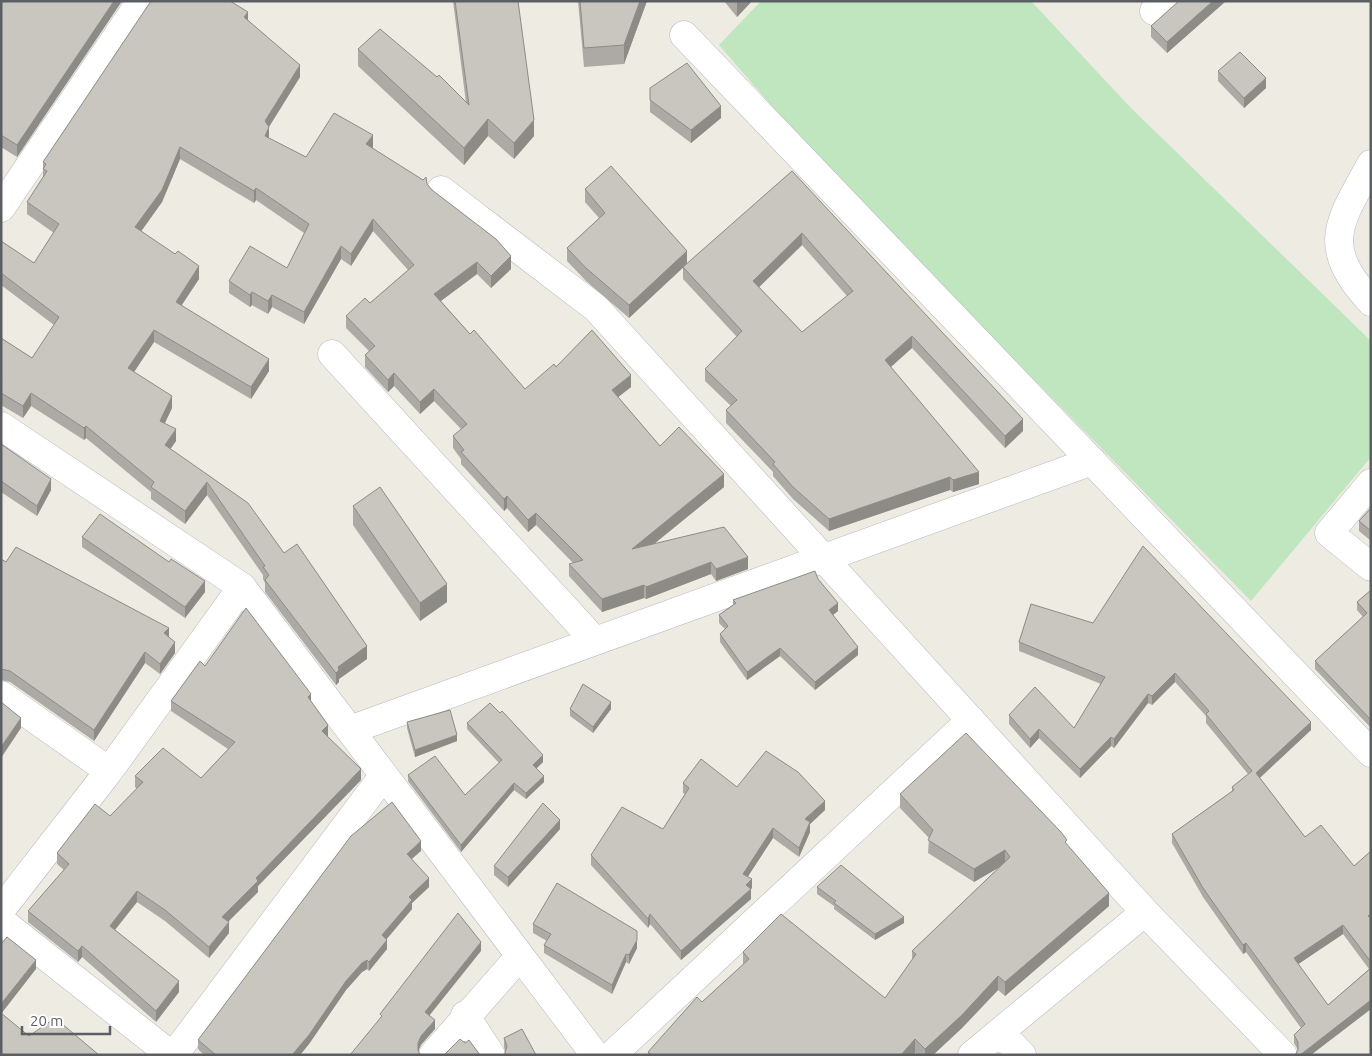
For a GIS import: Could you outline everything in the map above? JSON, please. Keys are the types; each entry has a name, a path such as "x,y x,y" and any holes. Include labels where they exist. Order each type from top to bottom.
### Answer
{"street":[{"path":"1,208 141,1"},
{"path":"684,35 1371,753"},
{"path":"1371,164 1342,217 1338,246 1351,280 1371,302"},
{"path":"441,190 596,308 1146,912 1283,1055"},
{"path":"332,354 596,641"},
{"path":"1,426 242,587 595,1055"},
{"path":"350,730 1092,461"},
{"path":"1371,483 1328,533 1371,567"},
{"path":"1,910 109,771 242,587"},
{"path":"1,695 109,771"},
{"path":"612,1055 971,720"},
{"path":"1,921 173,1055 384,775"},
{"path":"972,1055 1146,912"},
{"path":"433,1055 465,1015 520,956"},
{"path":"465,1015 491,1055"},
{"path":"1000,1032 1022,1055"}],"green space":[{"path":"761,1 1031,1 1130,107 1371,341 1371,457 1251,601 813,154 719,45"}],"building":[{"path":"1,1 114,1 17,145 1,135"},
{"path":"151,1 230,1 248,12 244,17 300,65 265,121 269,127 265,136 306,157 334,113 373,135 366,144 423,180 426,177 427,184 432,190 496,239 511,256 491,276 477,262 434,294 470,334 474,330 525,389 554,364 556,367 592,330 631,375 612,390 660,446 679,427 724,474 632,549 724,527 748,557 716,569 711,562 646,587 644,585 602,599 569,564 583,560 536,513 528,520 507,496 504,499 461,452 464,450 453,436 467,424 434,389 420,402 394,373 388,380 365,355 375,346 346,316 365,298 370,303 414,265 373,219 351,254 341,246 304,312 272,295 268,301 252,292 250,295 229,281 250,246 287,268 309,224 256,188 254,191 180,147 162,190 135,227 175,254 178,251 199,266 176,302 269,359 251,387 154,330 128,368 172,396 160,421 176,429 165,445 248,503 284,553 297,544 367,646 338,667 339,670 336,673 265,580 269,575 263,567 265,566 207,482 185,511 151,487 154,482 86,426 84,428 31,393 23,406 1,393 1,338 32,358 59,317 1,273 1,241 34,263 59,224 27,202 47,171 43,169 46,164 43,162"},
{"path":"455,1 518,1 534,120 514,143 488,119 464,148 358,49 380,29 437,77 439,75 469,105"},
{"path":"580,1 640,1 624,45 584,48"},
{"path":"1179,1 1213,1 1167,42 1151,26"},
{"path":"1240,52 1266,78 1244,98 1218,71"},
{"path":"687,63 721,106 691,130 650,100 650,88"},
{"path":"611,166 687,251 629,305 586,268 567,248 605,213 585,189"},
{"path":"792,171 1023,419 1005,436 912,336 885,360 979,472 953,480 950,477 829,519 793,487 773,464 775,462 726,410 737,400 705,369 742,331 683,267","holes":["802,233 853,291 802,332 753,281"]},
{"path":"1,444 51,479 37,506 1,481"},
{"path":"380,487 447,584 420,603 353,506"},
{"path":"1371,508 1371,531 1359,521"},
{"path":"100,514 169,562 171,559 205,581 185,607 82,537"},
{"path":"1143,546 1311,722 1256,773 1305,837 1321,825 1354,866 1371,851 1371,914 1368,916 1371,919 1371,962 1343,925 1294,958 1328,1005 1371,968 1371,1000 1300,1055 1295,1055 1298,1050 1298,1042 1294,1035 1305,1024 1246,943 1243,945 1203,888 1172,834 1234,790 1232,787 1252,771 1206,714 1209,711 1175,673 1152,696 1148,694 1114,739 1111,737 1080,769 1039,729 1030,739 1009,715 1035,687 1074,728 1105,677 1019,642 1031,604 1093,623"},
{"path":"16,547 169,628 164,633 175,642 160,664 145,652 94,730 10,671 1,669 1,559 6,562"},
{"path":"815,571 818,579 838,603 829,610 858,647 815,682 780,648 747,672 720,634 728,626 719,615 736,603 733,600"},
{"path":"1371,590 1371,720 1315,661 1367,613 1357,602"},
{"path":"246,608 311,694 308,697 328,725 322,731 361,769 256,878 258,881 222,917 229,922 209,947 165,910 137,891 110,926 179,981 156,1011 82,946 78,951 28,911 69,864 57,853 95,804 110,816 143,782 135,776 163,748 201,778 235,742 171,701 200,661 205,666"},
{"path":"583,684 611,702 593,727 570,709"},
{"path":"1,702 21,718 1,747"},
{"path":"490,703 500,713 502,711 543,755 533,765 544,776 526,793 514,783 461,845 408,775 435,756 465,795 502,760 467,723"},
{"path":"450,710 457,735 415,750 407,722"},
{"path":"966,733 1061,832 1067,840 1065,842 1109,893 1005,982 998,976 962,1015 925,1049 915,1039 901,1055 652,1055 648,1052 697,997 702,1002 749,959 743,952 781,914 885,998 916,954 912,951 1010,857 1005,850 974,869 928,840 933,830 900,794"},
{"path":"766,751 798,772 825,801 805,819 810,822 799,848 773,828 743,874 752,879 746,885 751,889 681,951 650,914 648,919 591,855 622,807 663,829 689,788 683,783 701,759 737,787"},
{"path":"392,802 421,841 407,854 429,878 409,897 412,900 382,935 387,940 369,962 367,960 362,963 346,981 309,1035 292,1055 216,1055 198,1040 351,836"},
{"path":"543,803 560,820 508,877 494,866"},
{"path":"841,865 904,917 875,934 834,903 836,901 817,887"},
{"path":"557,883 637,931 637,940 629,955 626,954 612,985 544,945 551,934 533,924"},
{"path":"458,913 481,942 425,1012 435,1020 421,1036 418,1043 418,1051 421,1055 350,1055 382,1016 380,1014"},
{"path":"7,937 36,960 1,1004 1,944"},
{"path":"1,1013 29,1036 55,1018 99,1055 1,1055"},
{"path":"522,1029 536,1055 504,1055 507,1046 504,1038"},
{"path":"460,1039 465,1043 469,1040 480,1055 444,1055"}]}
